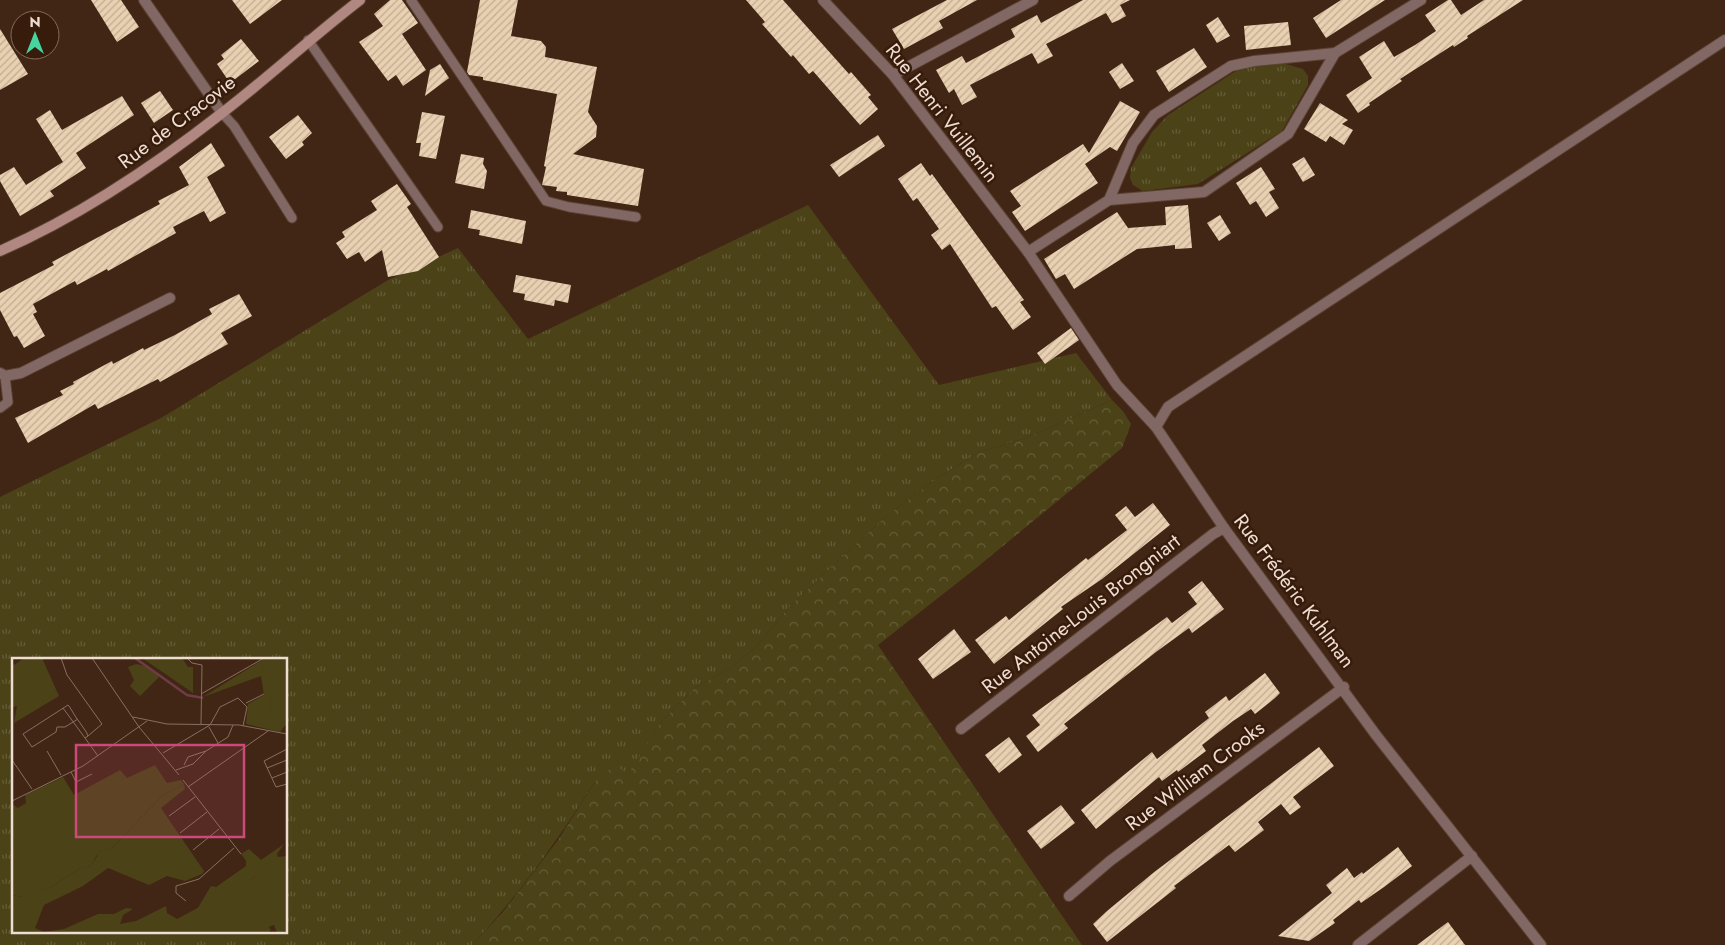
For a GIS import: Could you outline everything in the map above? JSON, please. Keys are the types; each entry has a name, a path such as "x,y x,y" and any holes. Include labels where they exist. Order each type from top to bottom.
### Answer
{"street":[{"path":"144,0 222,113"},
{"name":"Rue de Cracovie","path":"0,251 75,214 140,174 222,113 308,40 360,0"},
{"name":"Rue Henri Vuillemin","path":"823,0 893,75 1028,252"},
{"path":"893,75 1033,0"},
{"path":"1109,200 1133,143 1154,115 1231,66 1254,61 1335,53 1422,0"},
{"path":"1156,427 1168,407 1725,40"},
{"path":"1028,252 1109,200 1204,192 1288,134 1335,53"},
{"name":"Rue Frédéric Kuhlman","path":"1028,252 1096,357 1117,385 1156,427 1224,528 1344,687 1376,735 1540,945"},
{"path":"3,374 21,373 170,298"},
{"name":"Rue Antoine-Louis Brongniart","path":"961,729 1213,534 1224,528"},
{"name":"Rue William Crooks","path":"1069,896 1118,855 1344,687"},
{"path":"1358,945 1472,856"}],"lane":[{"path":"411,0 546,201 569,208 636,217"},
{"path":"308,40 438,227"},
{"path":"222,113 234,126 292,218"},
{"path":"0,408 8,402 3,374"}],"green space":[{"path":"1279,62 1303,69 1308,76 1308,85 1282,131 1198,184 1143,191 1133,185 1130,178 1131,168 1152,132 1168,115 1242,67"},
{"path":"808,205 939,385 1076,353 1112,400 1026,438 979,452 936,479 884,518 791,605 757,646 731,668 697,686 662,721 628,775 596,780 538,865 490,926 472,945 0,945 0,497 161,418 388,280 458,248 528,339"},
{"path":"1112,400 1123,411 1131,424 1122,448 975,569 878,645 1082,945 472,945 502,913 558,840 596,780 615,765 628,774 662,721 697,686 731,668 757,646 791,605 884,518 936,479 979,452 1026,438"}],"building":[{"path":"91,0 121,0 139,27 117,42"},
{"path":"232,0 282,0 250,24"},
{"path":"390,0 402,0 418,23 402,34 426,70 403,86 396,75 388,81 359,42 383,26 374,14"},
{"path":"480,0 518,0 511,36 541,41 546,47 545,57 597,67 588,112 597,126 596,137 573,154 644,169 638,206 567,195 567,192 556,191 557,187 542,185 557,94 483,80 483,77 469,75 467,72"},
{"path":"746,0 783,0 849,74 851,72 871,95 868,97 878,109 860,125 813,71 809,74 793,55 791,57 762,24 765,22"},
{"path":"947,0 977,0 939,21 943,28 904,49 892,29"},
{"path":"1083,0 1130,0 1120,5 1126,16 1119,20 1112,23 1106,13 1046,44 1053,56 1038,64 1032,53 970,85 977,97 962,105 954,89 949,93 936,70 962,56 966,63 1015,37 1011,29 1037,15 1041,23"},
{"path":"1341,0 1385,0 1326,38 1313,18"},
{"path":"1451,0 1461,15 1484,0 1523,0 1467,36 1468,38 1454,47 1453,45 1400,79 1402,81 1369,103 1370,105 1358,113 1346,95 1372,78 1359,57 1384,41 1394,57 1415,45 1436,31 1425,15"},
{"path":"1218,17 1230,36 1217,43 1206,25"},
{"path":"1288,22 1291,45 1246,50 1244,26"},
{"path":"0,29 10,45 10,60 19,60 28,74 0,90"},
{"path":"241,39 259,61 230,83 217,64 224,59 221,55"},
{"path":"1194,48 1207,67 1169,92 1156,71"},
{"path":"1122,63 1134,81 1120,89 1109,72"},
{"path":"440,64 449,78 425,96 430,70"},
{"path":"160,91 173,110 154,123 141,103"},
{"path":"122,96 134,115 76,153 86,168 50,191 54,196 20,216 0,181 0,175 14,167 26,185 63,162 36,119 50,110 62,130"},
{"path":"1120,101 1140,112 1117,151 1110,147 1085,164 1098,183 1025,231 1012,212 1021,206 1010,191 1083,144 1089,153"},
{"path":"1320,103 1348,120 1342,124 1353,130 1344,145 1330,136 1326,142 1304,129"},
{"path":"422,112 445,116 436,159 419,156 421,143 416,143"},
{"path":"298,115 312,133 302,142 304,145 286,159 269,137"},
{"path":"878,135 885,146 839,177 830,165"},
{"path":"211,143 225,166 207,177 226,213 210,222 204,211 173,227 176,233 108,271 107,269 77,285 75,281 33,304 37,312 33,314 45,336 24,348 17,336 14,337 0,310 0,293 54,265 52,262 160,204 158,201 189,185 179,167"},
{"path":"461,154 484,158 483,164 487,171 484,189 455,183"},
{"path":"1304,157 1315,175 1303,182 1292,164"},
{"path":"921,163 930,176 932,174 1024,300 1020,302 1031,317 1013,330 996,306 992,308 950,244 942,250 931,235 939,229 917,198 913,201 898,179"},
{"path":"1261,167 1275,189 1269,192 1279,208 1266,217 1256,201 1250,205 1236,183"},
{"path":"397,184 411,204 407,207 439,257 418,271 388,277 382,250 365,262 359,252 347,259 336,243 345,237 342,232 377,210 371,201"},
{"path":"1188,205 1192,248 1175,249 1175,245 1137,249 1074,289 1065,274 1056,279 1044,259 1117,212 1128,228 1166,225 1165,207"},
{"path":"471,210 526,221 522,244 479,235 480,230 468,228"},
{"path":"1220,215 1231,233 1219,241 1207,223"},
{"path":"516,275 571,285 568,303 555,300 554,306 524,300 525,294 513,292"},
{"path":"239,294 252,316 221,333 228,344 160,382 158,379 98,409 95,404 28,443 15,418 63,395 60,391 112,361 113,364 143,348 144,350 175,335 212,314 209,309"},
{"path":"1071,328 1079,340 1045,364 1037,353"},
{"path":"1153,503 1170,525 1102,579 1061,607 1063,609 994,664 975,640 1006,616 1009,620 1086,558 1088,560 1127,530 1115,515 1126,506 1135,517"},
{"path":"1202,581 1224,609 1192,633 1189,628 1156,652 1064,724 1068,728 1038,752 1026,736 1040,725 1032,715 1167,617 1172,623 1197,604 1188,592"},
{"path":"954,629 971,652 933,679 918,659"},
{"path":"1265,673 1280,693 1275,698 1255,714 1251,709 1233,721 1202,745 1206,751 1178,772 1177,770 1162,781 1159,777 1096,829 1081,810 1152,752 1157,759 1209,718 1205,712 1226,696 1229,701"},
{"path":"1009,737 1022,755 999,773 985,755"},
{"path":"1319,747 1334,766 1293,797 1301,807 1290,815 1281,804 1258,822 1264,830 1235,852 1229,845 1174,886 1176,888 1107,942 1093,924 1107,911 1153,873"},
{"path":"1061,805 1075,823 1041,849 1027,831"},
{"path":"1398,847 1412,866 1384,887 1361,903 1359,900 1333,920 1335,923 1309,941 1278,936 1332,893 1326,885 1347,868 1354,878 1362,872 1363,874"},
{"path":"1448,922 1465,945 1417,945"}]}
